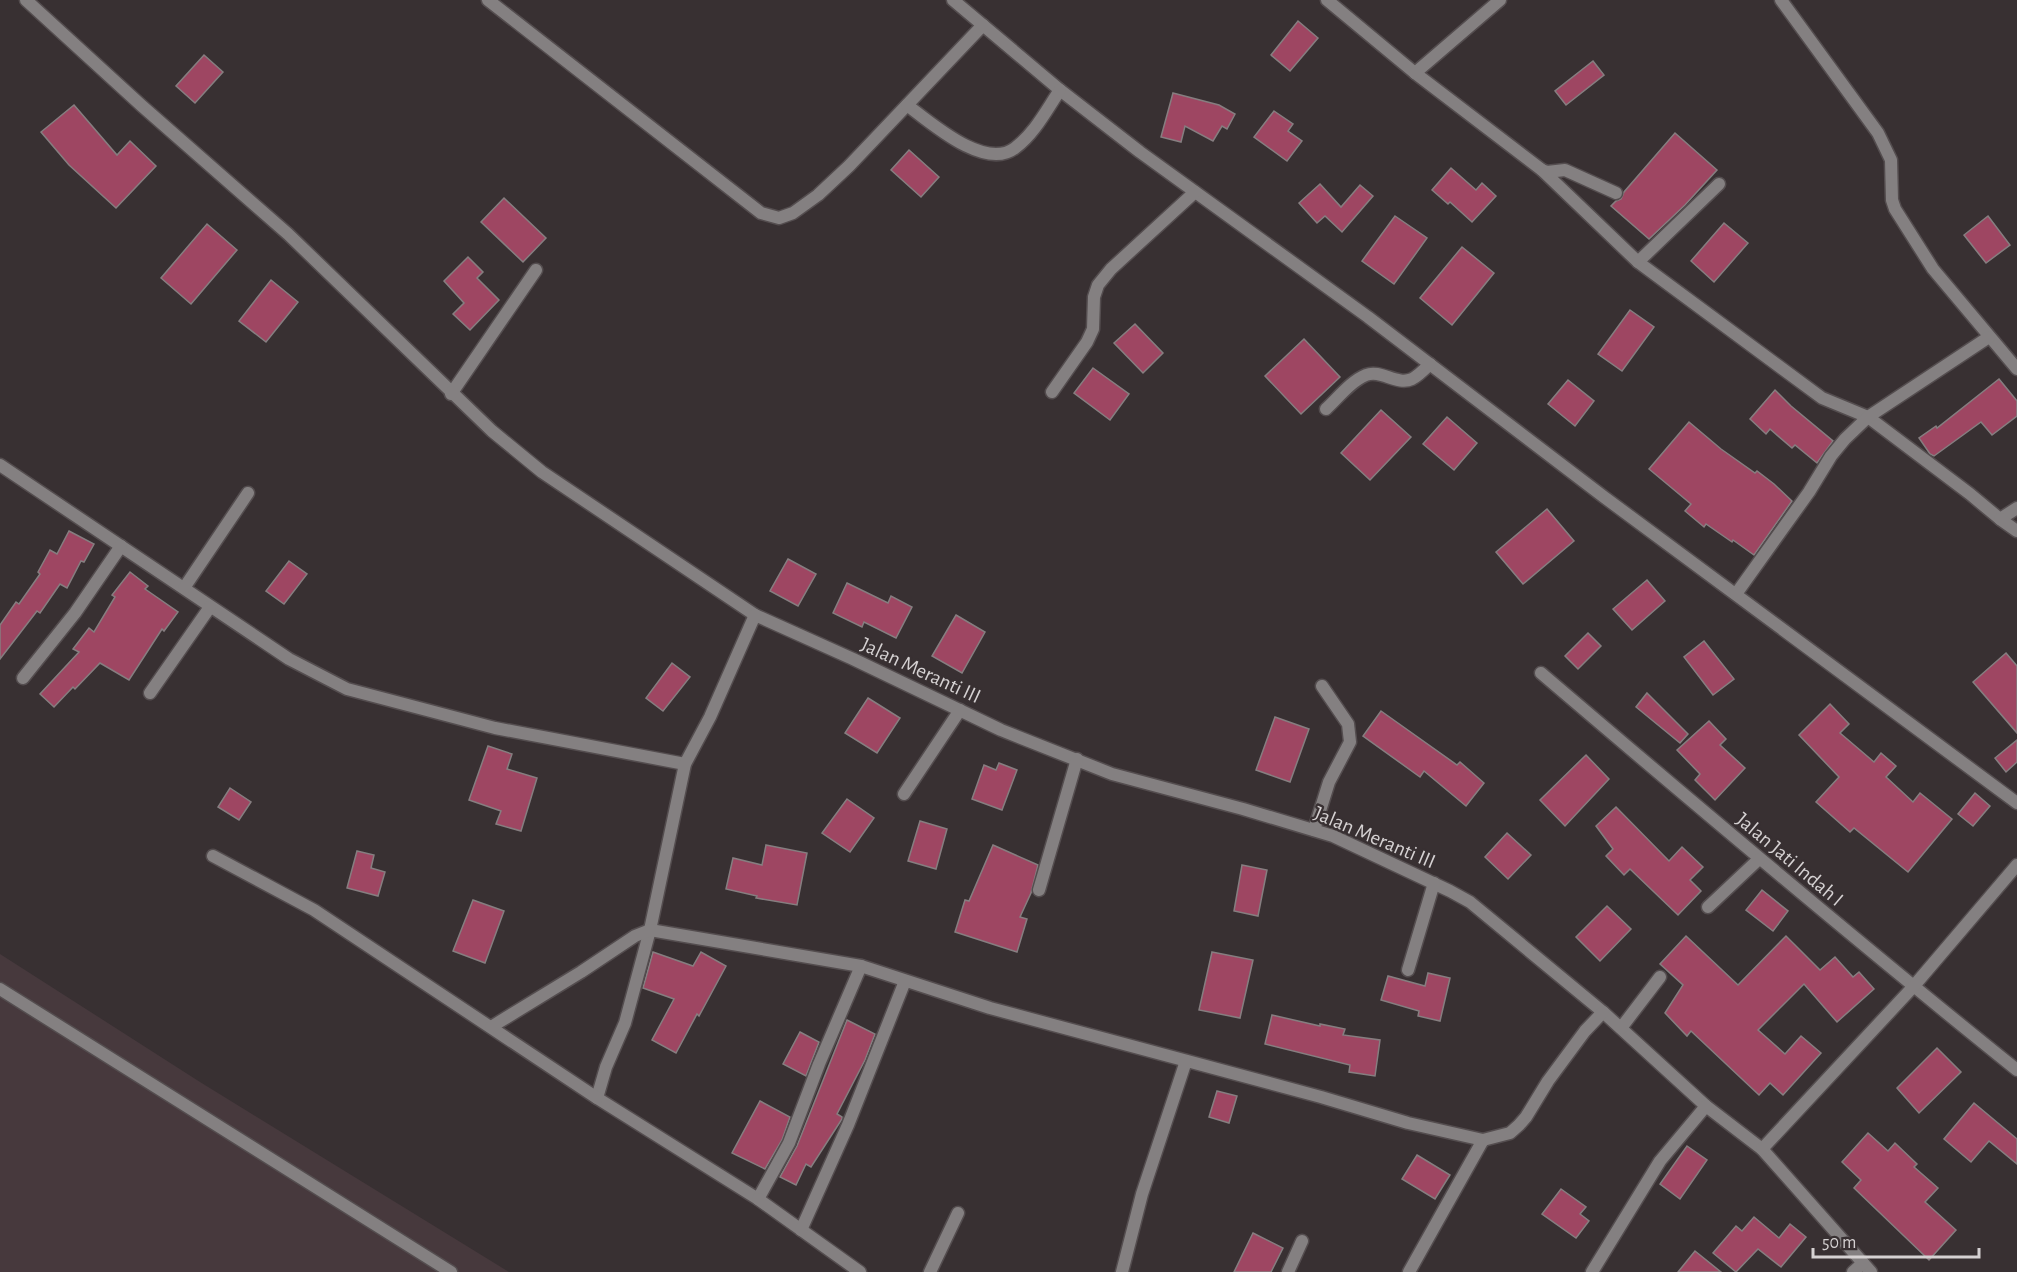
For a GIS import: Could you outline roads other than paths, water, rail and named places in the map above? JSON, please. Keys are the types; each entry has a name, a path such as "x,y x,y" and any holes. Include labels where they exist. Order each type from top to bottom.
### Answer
{"street":[{"name":"Jalan Meranti III","path":"26,0 288,234 451,394 542,472 755,615 1001,730 1112,774 1243,808 1333,836 1470,902 1603,1012 1706,1106 1762,1149 1867,1268"},
{"path":"488,0 761,213 779,218 793,213 818,195 849,166 983,25"},
{"path":"953,0 1060,90 1195,192 1430,364 1604,497 2017,803"},
{"path":"1327,0 1415,73 1542,170 1638,262 1822,398 1868,417 2017,531"},
{"path":"1415,73 1500,0"},
{"path":"1781,0 1878,133 1891,160 1892,200 1895,209 1933,269 2017,369"},
{"path":"907,105 938,129 971,148 985,154 1006,153 1024,140 1041,120 1060,90"},
{"path":"1542,170 1547,172 1565,170 1616,193"},
{"path":"1638,262 1719,183"},
{"path":"1052,392 1090,336 1094,322 1094,297 1098,285 1111,269 1195,192"},
{"path":"451,394 536,270"},
{"path":"1736,594 1809,492 1831,456 1868,417 1989,337"},
{"path":"1326,409 1359,379 1368,374 1377,373 1402,381 1411,380 1430,364"},
{"path":"0,466 288,659 347,689 495,728 685,764"},
{"path":"184,588 248,493"},
{"path":"2000,519 2017,508"},
{"path":"23,678 75,613 121,546"},
{"path":"150,693 210,607"},
{"path":"597,1098 606,1067 625,1023 650,930 685,764 710,717 755,615"},
{"name":"Jalan Jati Indah I","path":"1541,673 1913,987 2017,1070"},
{"path":"1314,830 1329,782 1350,742 1348,724 1322,686"},
{"path":"904,794 960,710"},
{"path":"1039,890 1077,759"},
{"path":"213,856 314,910 597,1098 758,1199 860,1272"},
{"path":"1708,907 1759,858"},
{"path":"1762,1149 1913,987 2017,865"},
{"path":"1408,970 1434,883"},
{"path":"491,1027 635,936 650,930 861,966 990,1008 1417,1125 1483,1140 1510,1133 1519,1125 1585,1031 1603,1012"},
{"path":"758,1199 789,1143 819,1064 861,966"},
{"path":"1621,1028 1660,977"},
{"path":"801,1230 848,1125 905,981"},
{"path":"0,989 451,1272"},
{"path":"1122,1272 1142,1194 1186,1061"},
{"path":"1592,1272 1660,1161 1706,1106"},
{"path":"1409,1272 1483,1140"},
{"path":"930,1272 958,1213"},
{"path":"1288,1272 1302,1241"},
{"path":"1853,1272 1867,1268"}]}
